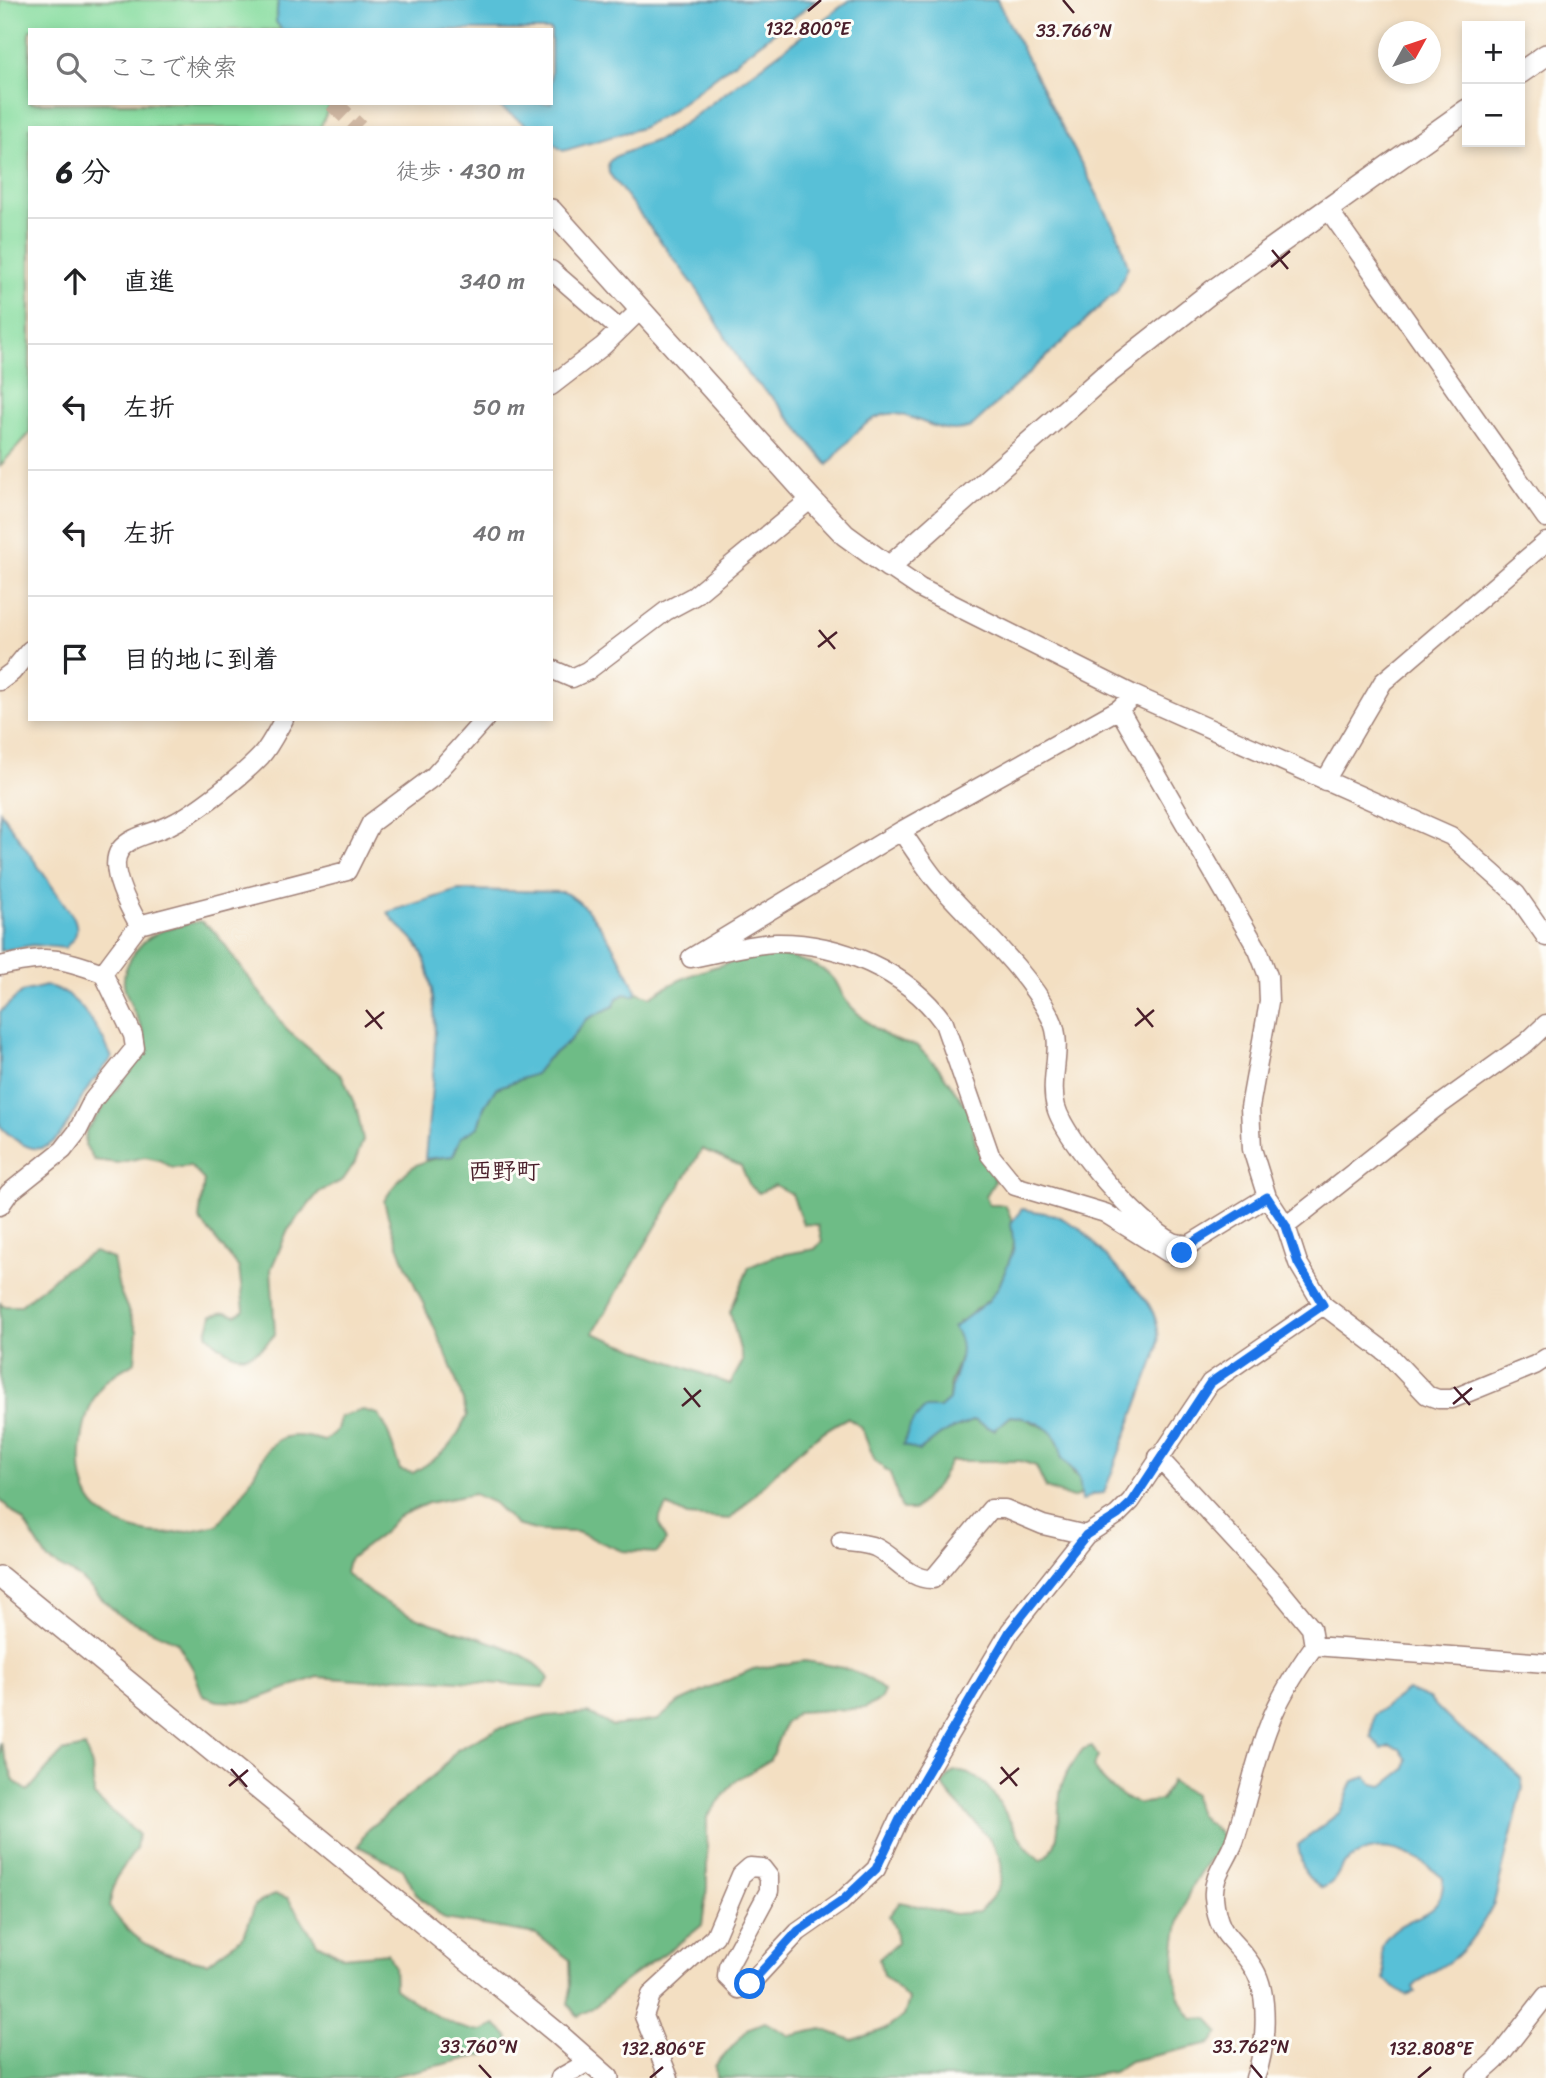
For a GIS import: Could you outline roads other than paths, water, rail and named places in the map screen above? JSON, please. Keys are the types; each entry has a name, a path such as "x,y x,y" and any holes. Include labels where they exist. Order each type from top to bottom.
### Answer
{"street":[{"path":"1525,70 1546,55"},
{"path":"889,567 1102,378 1214,290 1462,114"},
{"path":"1328,209 1546,518"},
{"path":"553,212 845,535 930,593 1134,695 1451,836 1516,894 1546,937"},
{"path":"553,272 619,330"},
{"path":"553,384 603,346 640,310"},
{"path":"553,670 572,678 587,671 666,611 694,596 811,499"},
{"path":"1325,781 1383,682 1546,542"},
{"path":"0,681 12,672 28,652"},
{"path":"1134,695 1119,709 901,831 691,958 773,943 797,944 856,958 886,972 931,1005 944,1023 990,1155 1015,1186 1105,1213 1177,1256 1182,1253 1184,1244"},
{"path":"1119,709 1258,950 1268,976 1269,1002 1250,1107 1251,1149 1267,1197 1286,1226 1298,1263 1323,1305 1388,1354 1427,1395 1438,1399 1452,1399 1535,1365 1546,1357"},
{"path":"139,925 126,903 115,865 120,851 133,840 173,824 237,777 262,755 283,721"},
{"path":"103,973 139,925 347,871 371,823 433,777 483,721"},
{"path":"901,831 939,885 1028,984 1052,1018 1057,1036 1055,1104 1070,1135 1108,1184 1132,1209 1173,1242 1189,1245 1267,1197"},
{"path":"0,966 31,959 59,958 103,973 133,1035 135,1048 93,1100 77,1132 63,1150 9,1193 0,1206"},
{"path":"1286,1226 1434,1109 1517,1050 1546,1024"},
{"path":"669,2078 644,2016 645,2007 651,1995 715,1936 741,1875 750,1867 762,1868 769,1877 769,1884 759,1913 728,1967 727,1977 732,1985 739,1989 750,1984 798,1931 841,1902 876,1869 900,1819 1010,1631 1086,1535 1118,1515 1132,1502 1158,1457 1210,1383 1323,1305"},
{"path":"1158,1457 1274,1583 1311,1628 1314,1646 1286,1688 1269,1723 1233,1845 1213,1888 1220,1926 1226,1938 1251,1964 1261,1984 1265,2029 1262,2061 1255,2078"},
{"path":"841,1541 873,1546 915,1576 926,1579 933,1578 947,1564 991,1509 1005,1509 1042,1525 1086,1535"},
{"path":"0,1577 608,2078"},
{"path":"1314,1646 1546,1662"},
{"path":"1476,2078 1496,2060 1546,1996"},
{"path":"560,2078 590,2061"}],"water":[{"path":"278,0 817,0 668,113 641,128 563,151 553,144 553,126 528,126 497,105 553,105 553,28 280,28 276,22"},
{"path":"850,0 997,0 1119,237 1128,267 1117,291 971,427 946,429 902,415 880,416 858,431 828,465 773,398 748,375 699,292 609,173 608,163 614,157 662,138 689,120"},
{"path":"0,811 74,918 76,934 65,948 33,945 0,951"},
{"path":"458,890 562,892 574,898 596,920 637,992 634,996 625,994 617,998 614,1006 587,1019 535,1074 496,1088 484,1107 478,1127 461,1137 453,1156 425,1159 433,1082 433,1001 422,953 388,912"},
{"path":"46,986 68,995 78,1004 101,1036 112,1058 89,1087 58,1137 49,1145 40,1148 29,1147 16,1140 0,1126 0,1012 22,992"},
{"path":"1022,1209 1056,1215 1081,1229 1146,1300 1158,1328 1155,1358 1104,1493 1093,1494 1082,1501 1079,1477 1061,1457 1057,1440 1045,1428 1029,1420 1011,1416 994,1430 974,1420 941,1434 919,1451 903,1445 911,1424 925,1408 940,1408 949,1400 961,1354 961,1345 953,1328 988,1301 999,1286 1014,1249 1011,1223"},
{"path":"1407,1690 1429,1699 1457,1727 1493,1752 1521,1778 1523,1788 1494,1903 1463,1949 1413,1987 1415,1992 1406,1995 1384,1979 1382,1947 1391,1932 1421,1916 1437,1903 1442,1893 1443,1878 1414,1857 1380,1848 1368,1850 1348,1861 1333,1881 1322,1888 1307,1875 1298,1845 1340,1812 1353,1781 1366,1777 1373,1784 1383,1786 1405,1769 1407,1760 1400,1749 1390,1746 1382,1749 1371,1737 1374,1715"}],"tunnel":[{"path":"335,105 357,126"}],"district":[{"name":"西野町","path":"504,1171"}]}
